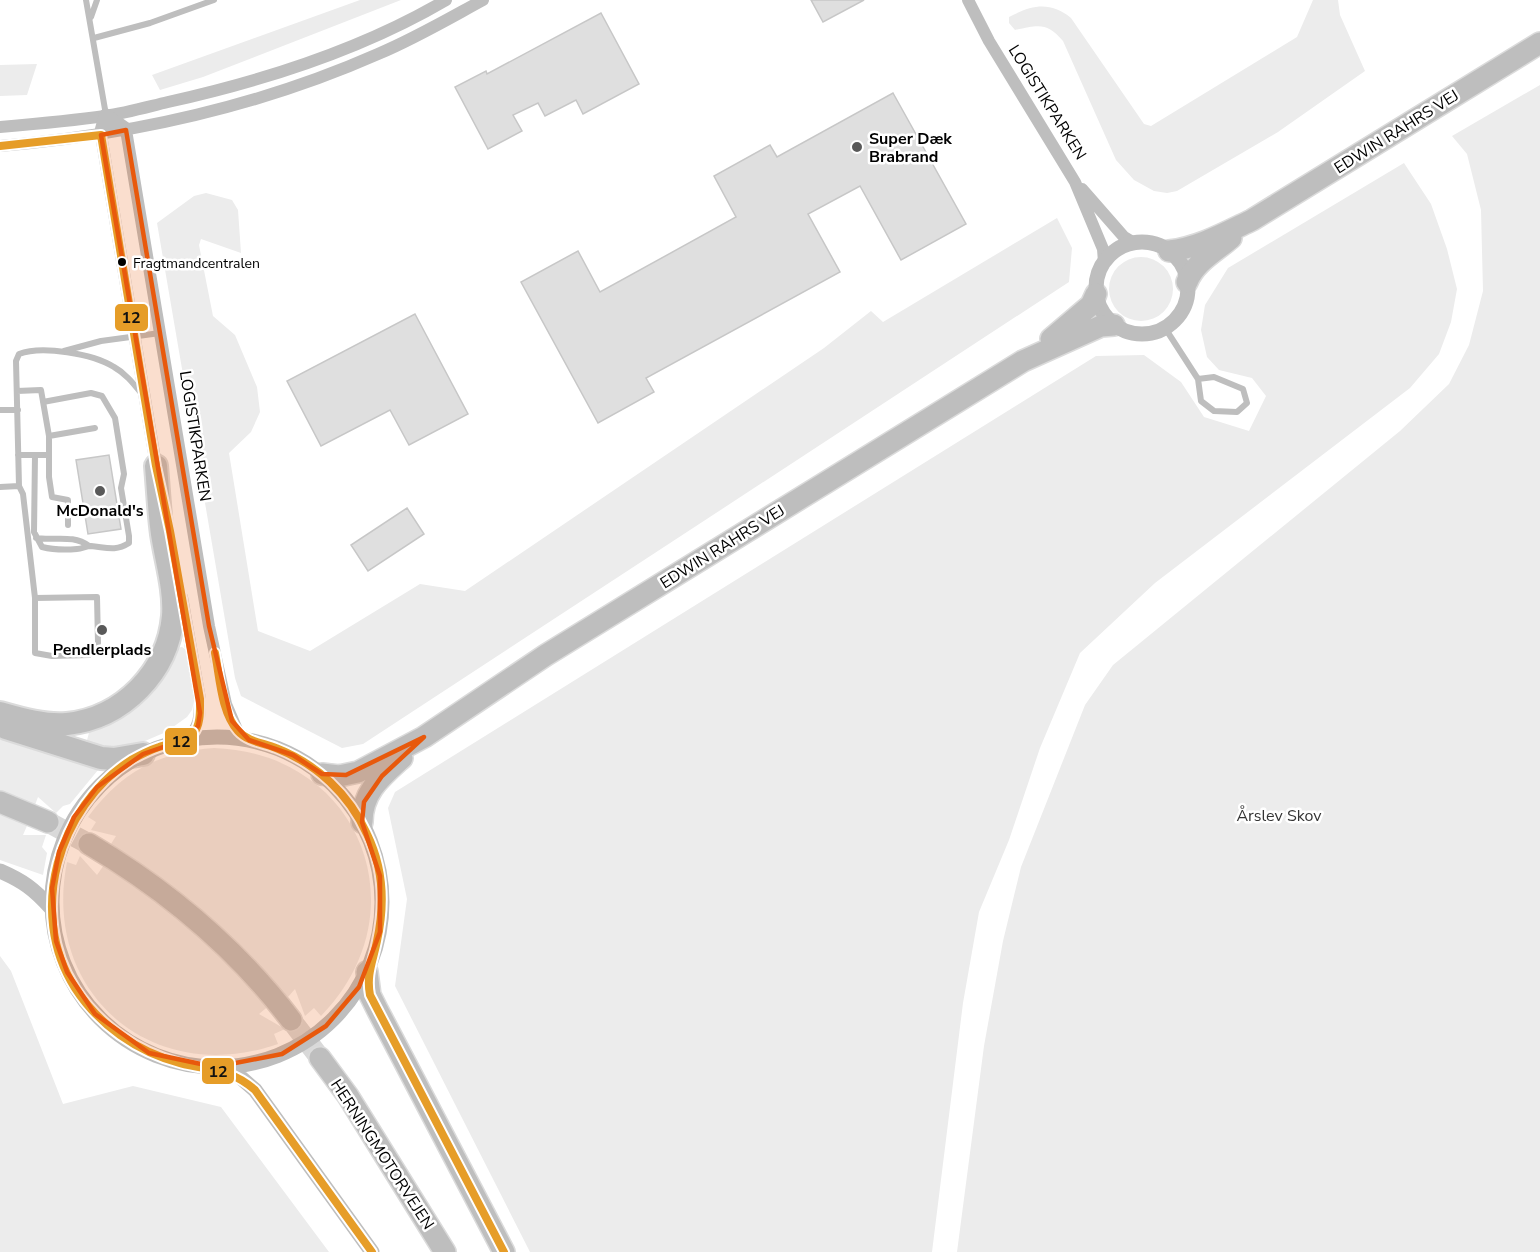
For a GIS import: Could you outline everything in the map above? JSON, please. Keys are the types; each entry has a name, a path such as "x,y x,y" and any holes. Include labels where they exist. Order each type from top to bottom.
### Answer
{"highway":[{"name":"EDWIN RAHRS VEJ","path":"1252,220 1540,43"},
{"path":"1169,252 1212,239 1252,220"},
{"path":"1187,282 1191,273 1204,259 1252,220"},
{"path":"1023,361 1091,305 1096,294"},
{"path":"1023,361 1101,326 1114,325"},
{"name":"EDWIN RAHRS VEJ","path":"424,736 555,649 1023,361"},
{"path":"0,713 43,723 81,722 115,709 132,697 157,667 170,634 173,598 162,533 156,466"},
{"path":"0,727 100,758 114,759 143,754"},
{"path":"322,774 339,776 358,772 424,736"},
{"path":"362,822 364,802 369,792 382,776 424,736"},
{"path":"0,802 48,822"},
{"path":"89,844 121,863 186,911 240,960 291,1020"},
{"path":"367,972 370,995 376,1009 504,1252"},
{"name":"HERNINGMOTORVEJEN","path":"320,1058 348,1096 445,1252"}],"street":[{"path":"0,127 106,116 200,95 310,62 369,38 446,0"},
{"path":"0,146 101,135 204,114 254,100 378,54 483,0"},
{"name":"LOGISTIKPARKEN","path":"959,0 989,41 1076,182 1124,237 1134,243"},
{"name":"LOGISTIKPARKEN","path":"968,0 989,41"},
{"path":"106,116 126,130"},
{"path":"106,116 101,135 133,337 200,699 198,726 186,739"},
{"name":"LOGISTIKPARKEN","path":"126,130 209,627 232,722 238,732 249,740"},
{"name":"LOGISTIKPARKEN","path":"1076,182 1102,249 1104,262"},
{"path":"1134,243 1152,244 1169,252 1181,265 1187,282 1187,297 1181,312 1165,328 1148,334 1122,330 1114,325 1102,311 1096,294 1099,272 1104,262 1112,253 1134,243"},
{"path":"228,737 249,740 293,755 322,774 344,796 362,822 374,848 382,890 380,932 367,972 359,987 338,1015 305,1042 266,1060 249,1064 215,1067 181,1063 149,1053 120,1036 84,1001 67,972 56,941 51,908 53,879 59,852 74,817 97,787 126,763 143,754 186,739 228,737"},
{"path":"0,871 34,888 51,908"},
{"path":"215,1067 239,1076 255,1090 372,1252"}],"lane":[{"path":"86,0 106,116"},
{"path":"90,18 97,0"},
{"path":"94,38 150,23 214,0"},
{"path":"1165,328 1198,379 1201,401 1214,411 1237,412 1247,403 1242,388 1214,377 1198,379"},
{"path":"63,352 101,341 160,333"},
{"path":"35,598 97,597 98,643 89,655 52,656 35,653 35,598 23,494 19,486 16,361 19,354 26,351 63,352 104,362 130,379 143,395"},
{"path":"17,391 41,390 50,436 48,477 52,497 68,500 68,525"},
{"path":"35,454 34,532 42,547 55,550 80,549 88,546 121,549 129,543 121,488 124,474 115,418 102,396 91,393 43,402"},
{"path":"0,410 18,410"},
{"path":"50,436 95,428"},
{"path":"18,454 49,454"},
{"path":"0,486 19,486"},
{"path":"36,538 81,540 88,546"}],"highlighted area":[{"path":"126,130 209,626 232,721 249,740 293,755 322,774 346,775 424,737 382,776 364,802 362,822 380,876 380,932 359,987 326,1026 282,1054 215,1067 149,1053 95,1014 67,972 56,941 52,888 59,852 74,817 97,787 143,754 186,739 198,726 200,713 101,135"}],"green space":[{"path":"360,0 401,0 203,77 160,90 152,75"},
{"path":"1313,0 1338,0 1340,15 1365,71 1278,132 1177,191 1167,193 1154,191 1134,180 1116,160 1063,41 1042,26 1015,30 1009,23 1009,17 1025,10 1041,7 1056,9 1071,18 1144,124 1151,126 1297,37"},
{"path":"37,64 27,95 0,96 0,65"},
{"name":"Årslev Skov","path":"1540,85 1540,1252 957,1252 984,1046 1003,941 1021,867 1085,705 1113,665 1400,431 1449,384 1469,345 1483,291 1481,210 1467,154 1452,136"},
{"path":"1404,163 1431,204 1447,249 1457,289 1451,322 1439,354 1410,388 1155,583 1080,653 1040,748 1009,840 979,912 963,1003 932,1252 530,1252 395,986 407,899 388,808 395,792 1096,356 1144,355 1181,382 1204,417 1249,431 1266,396 1252,378 1219,370 1207,357 1201,330 1205,305 1228,268"},
{"path":"206,193 232,200 238,210 241,253 201,239 199,245 213,316 235,335 257,387 260,412 251,432 229,453 258,631 310,651 420,584 465,591 824,348 871,311 883,322 1057,218 1072,248 1069,282 363,744 342,748 241,696 235,678 157,223 194,196"},
{"path":"1141,257 1153,259 1164,266 1171,277 1173,289 1171,301 1164,312 1153,319 1141,321 1129,319 1118,312 1111,301 1109,289 1111,277 1118,266 1129,259"},
{"path":"177,648 185,649 194,701 187,717 166,732 124,750 114,751 86,744 90,729 124,714 152,692"},
{"path":"0,732 98,768 98,770 70,804 63,806 56,813 38,797 35,805 0,791"},
{"path":"214,748 265,757 307,777 339,807 360,844 370,886 368,931 352,975 321,1016 314,1008 305,1016 295,989 288,997 227,933 160,877 111,844 116,836 91,830 96,822 88,817 101,801 128,776 143,767 176,754"},
{"path":"0,807 30,819 23,835 46,835 42,847 47,853 43,875 0,860"},
{"path":"80,856 97,875 106,862 150,891 271,1004 259,1014 285,1029 274,1034 278,1044 232,1054 188,1053 149,1040 116,1019 89,989 71,952 63,909 67,862 76,865"},
{"path":"0,956 11,971 63,1104 133,1086 221,1107 329,1252 0,1252"}],"building":[{"path":"811,0 864,0 823,22"},
{"path":"601,13 639,84 583,114 576,100 545,116 538,103 513,115 522,131 488,149 455,87 486,71 487,74"},
{"path":"893,93 966,224 901,260 860,186 808,214 840,272 646,378 654,392 598,423 521,282 578,251 600,292 736,217 714,176 770,145 777,157"},
{"path":"415,314 468,414 409,445 390,410 321,446 287,381"},
{"path":"109,455 121,529 88,534 76,460"},
{"path":"407,508 424,534 368,571 351,545"}],"tunnel":[{"path":"48,822 89,844"},
{"path":"291,1020 320,1058"}],"transit line":[{"name":"12","path":"0,146 101,135 156,466 200,699 199,722 193,734 186,739 156,748 131,760 106,780 85,805 69,833 58,864 52,895 53,927 61,959 75,988 95,1014 120,1035 149,1052 180,1063 228,1074 255,1090 372,1252"},
{"name":"12","path":"215,653 225,705 238,731 251,740 291,755 318,772 341,793 360,819 376,860 382,900 380,927 369,974 370,995 504,1252"}],"place":[{"name":"Super Dæk Brabrand","path":"857,147"},
{"name":"Fragtmandcentralen","path":"122,262"},
{"name":"McDonald's","path":"100,491"},
{"name":"Pendlerplads","path":"102,630"}]}
